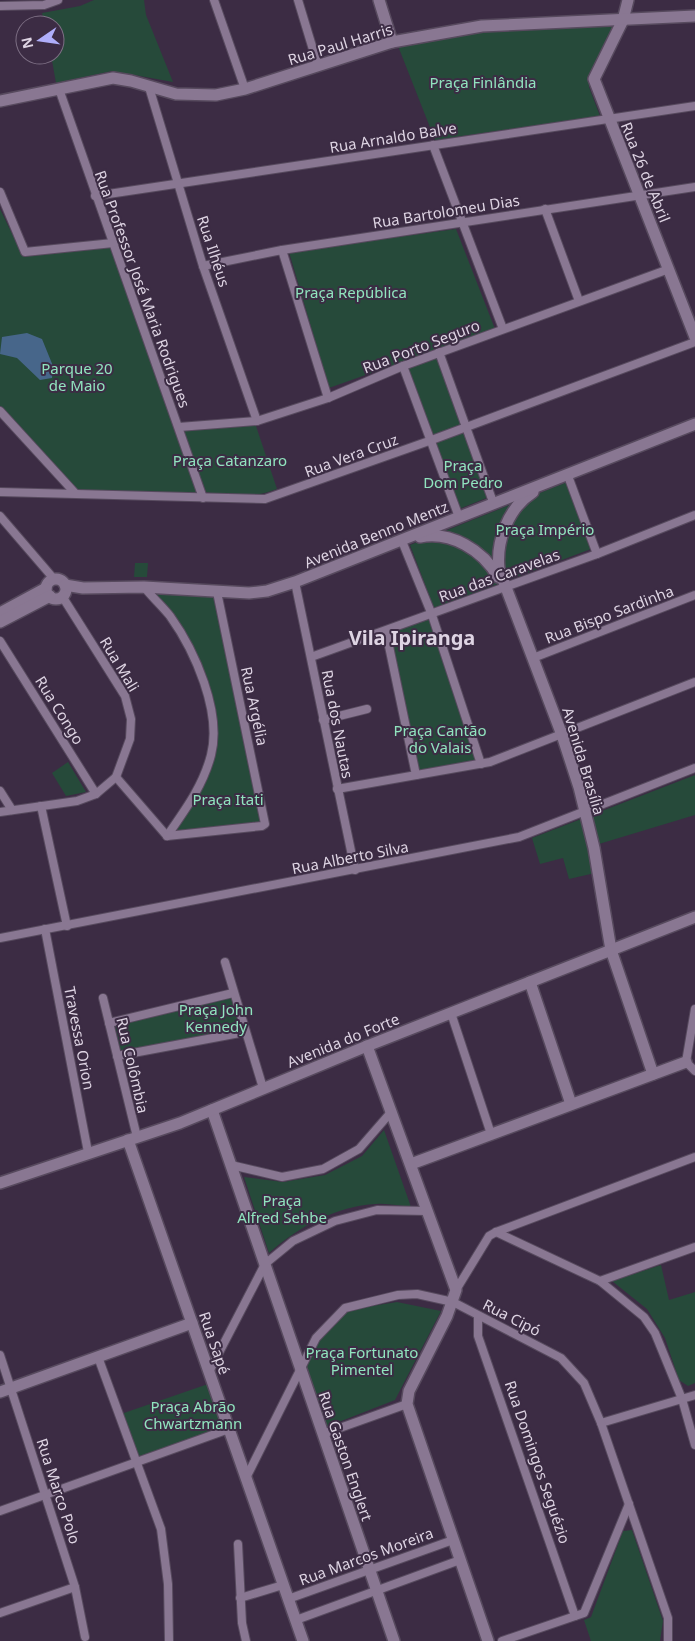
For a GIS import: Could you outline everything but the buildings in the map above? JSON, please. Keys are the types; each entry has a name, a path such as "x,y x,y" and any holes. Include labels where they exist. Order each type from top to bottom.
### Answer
{"street":[{"path":"0,6 44,5 58,0"},
{"path":"214,0 245,89"},
{"path":"298,0 318,66"},
{"path":"379,0 392,42"},
{"name":"Rua 26 de Abril","path":"628,0 623,20 594,75 595,83 695,337"},
{"name":"Rua Paul Harris","path":"0,101 113,78 131,81 176,94 216,95 245,89 392,42 482,26 695,16"},
{"name":"Rua Ilhéus","path":"149,87 203,266 257,421"},
{"name":"Rua Professor José Maria Rodrigues","path":"58,89 203,498"},
{"name":"Rua Arnaldo Balve","path":"95,196 695,106"},
{"path":"433,145 503,330"},
{"name":"Rua Bartolomeu Dias","path":"203,266 282,250 695,187"},
{"path":"0,192 2,204 25,252 113,243"},
{"path":"545,209 579,301"},
{"path":"282,250 328,398"},
{"name":"Rua Porto Seguro","path":"178,427 257,421 328,398 439,352 669,269"},
{"name":"Rua Vera Cruz","path":"0,492 254,500 279,496 695,342"},
{"path":"439,352 493,502 502,512 504,530"},
{"path":"403,366 429,441 459,517 456,531 464,544"},
{"path":"0,412 75,493"},
{"name":"Avenida Benno Mentz","path":"63,592 83,588 144,588 249,593 267,591 402,541 493,502 544,486 695,424"},
{"path":"568,476 597,554"},
{"name":"Avenida Brasília","path":"544,486 520,502 504,530 498,545 499,569 504,587 562,735 594,848 611,950 653,1074"},
{"name":"Rua das Caravelas","path":"311,657 386,632 597,554 695,515"},
{"path":"0,516 54,579"},
{"name":"Avenida Brasília","path":"402,541 431,536 464,544 476,550 494,570 504,587"},
{"path":"402,541 432,615 481,764"},
{"path":"476,550 488,552 498,545"},
{"path":"54,579 60,580 63,592 56,598 48,592 48,582 54,579"},
{"name":"Rua dos Nautas","path":"295,582 355,870"},
{"path":"116,777 168,836 194,797 204,777 211,754 214,732 212,709 200,673 182,635 169,615 144,588"},
{"path":"0,612 48,592"},
{"path":"0,622 48,592"},
{"name":"Rua Mali","path":"0,812 78,800 96,794 116,777 130,739 132,719 125,696 63,592"},
{"name":"Rua Argélia","path":"168,836 264,825 217,592"},
{"name":"Rua Bispo Sardinha","path":"533,658 695,595"},
{"path":"386,632 416,775"},
{"name":"Rua Congo","path":"0,641 96,794"},
{"path":"337,789 481,764 562,735 695,682"},
{"path":"323,720 367,709"},
{"name":"Rua Alberto Silva","path":"0,938 519,837 695,768"},
{"path":"0,792 12,810"},
{"path":"41,806 66,926"},
{"name":"Avenida do Forte","path":"0,1183 212,1110 367,1046 695,917"},
{"name":"Travessa Orion","path":"45,929 88,1152"},
{"path":"225,962 263,1088"},
{"path":"530,982 571,1104"},
{"path":"109,1022 233,993"},
{"name":"Rua Colômbia","path":"103,998 117,1056 132,1139"},
{"path":"686,1062 695,1009"},
{"path":"451,1013 491,1134"},
{"path":"117,1056 245,1032"},
{"path":"367,1046 456,1290"},
{"path":"411,1164 686,1062"},
{"path":"686,1062 695,1071"},
{"name":"Rua Gaston Englert","path":"212,1110 394,1641"},
{"path":"231,1165 282,1177 323,1170 359,1149 392,1111"},
{"name":"Rua Sapé","path":"132,1139 192,1323 303,1641"},
{"path":"488,1641 407,1404 409,1391 453,1302 456,1290 489,1236 695,1157"},
{"path":"209,1372 264,1264 293,1241 334,1220 377,1210 427,1211"},
{"path":"496,1232 600,1281 650,1324 682,1399 695,1446"},
{"path":"600,1281 695,1247"},
{"name":"Rua Cipó","path":"246,1478 316,1338 345,1308 416,1294 453,1302 561,1358 584,1383 601,1423 668,1618 668,1641"},
{"name":"Rua Domingos Seguézio","path":"478,1316 478,1336 575,1616"},
{"path":"6,1390 192,1323"},
{"name":"Rua Marco Polo","path":"0,1355 6,1390 46,1495 75,1587 86,1640"},
{"path":"98,1357 162,1529 168,1584 169,1641"},
{"path":"601,1423 695,1395"},
{"path":"323,1434 407,1404"},
{"path":"0,1511 229,1429"},
{"path":"502,1641 584,1613 629,1504"},
{"name":"Rua Marcos Moreira","path":"288,1599 453,1540"},
{"path":"238,1544 240,1598 246,1641"},
{"path":"296,1620 460,1560"},
{"path":"240,1598 283,1585"},
{"path":"0,1612 75,1587"}],"green space":[{"path":"94,0 144,0 146,15 173,82 112,71 56,83 53,65 65,65 65,15 42,15 42,13 80,6"},
{"name":"Praça Finlândia","path":"614,26 589,75 589,87 600,116 435,140 398,46 480,31"},
{"name":"Parque 20 de Maio","path":"0,209 23,256 111,247 200,494 76,490 0,406"},
{"name":"Praça República","path":"456,229 495,329 329,388 289,252"},
{"name":"Praça Dom Pedro","path":"437,356 489,497 459,509 407,367"},
{"name":"Praça Catanzaro","path":"255,423 277,489 260,494 242,496 206,492 183,431"},
{"name":"Praça Império","path":"567,482 591,549 434,608 410,545"},
{"path":"135,563 148,563 147,577 134,577"},
{"name":"Praça Itati","path":"153,593 216,596 263,825 171,834 196,799 216,732 201,672"},
{"name":"Praça Cantão do Valais","path":"430,618 477,763 418,773 389,634"},
{"path":"68,762 86,792 66,796 52,773"},
{"path":"695,775 695,815 589,847 595,873 569,879 563,858 540,864 532,838"},
{"name":"Praça John Kennedy","path":"231,997 240,1030 121,1052 115,1025"},
{"name":"Praça Alfred Sehbe","path":"384,1130 411,1207 380,1204 347,1209 305,1227 269,1253 244,1177 283,1182 325,1175 362,1156"},
{"path":"661,1265 669,1300 695,1292 695,1383 688,1386 679,1380 665,1338 647,1309 612,1281"},
{"name":"Praça Fortunato Pimentel","path":"397,1302 441,1311 395,1400 326,1427 306,1369 317,1340 347,1310"},
{"name":"Praça Abrão Chwartzmann","path":"211,1383 227,1428 137,1457 121,1414"},
{"path":"632,1530 663,1621 660,1641 591,1641 584,1620 591,1617 623,1531"}],"water":[{"path":"27,333 42,339 53,366 52,378 40,380 17,358 0,354 2,337"}],"district":[{"name":"Vila Ipiranga","path":"412,637"}]}
